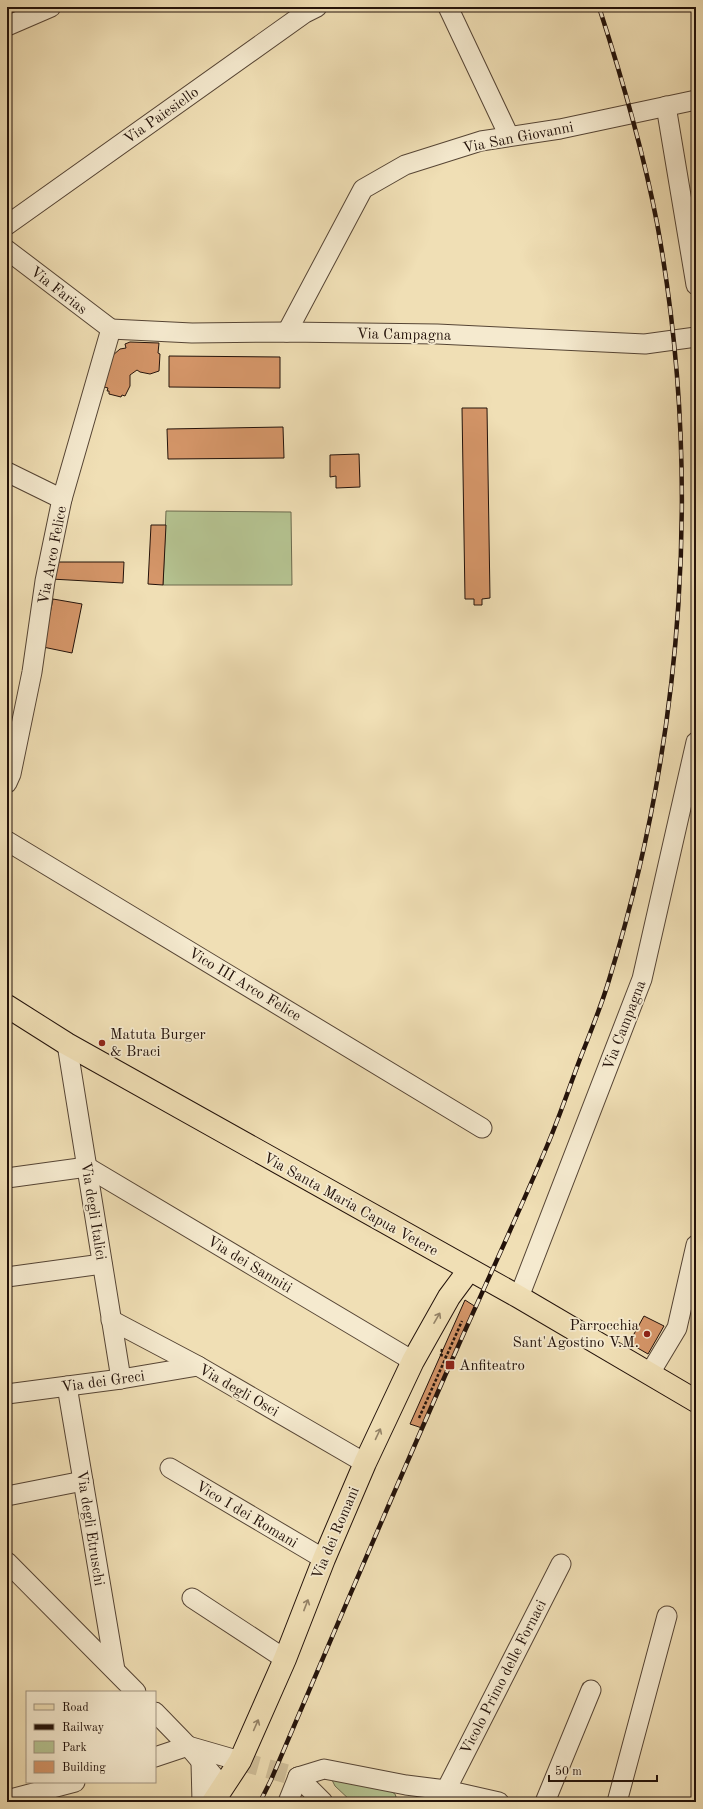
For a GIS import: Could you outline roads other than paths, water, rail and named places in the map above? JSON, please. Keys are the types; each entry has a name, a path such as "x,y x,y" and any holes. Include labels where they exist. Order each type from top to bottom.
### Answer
{"main road":[{"name":"Via Santa Maria Capua Vetere","path":"7,1006 67,1044 519,1297 696,1401"},
{"name":"Via dei Romani","path":"218,1795 240,1761 285,1659 324,1559 365,1463 413,1361 449,1297 469,1270"}],"street":[{"path":"7,26 51,7"},
{"name":"Via Paiesiello","path":"7,225 304,13 317,7"},
{"path":"448,7 509,136"},
{"name":"Via San Giovanni","path":"287,332 363,189 405,166 481,141 560,129 696,100"},
{"path":"666,106 696,285"},
{"name":"Via Farias","path":"7,250 111,330"},
{"name":"Via Campagna","path":"111,330 192,333 287,332 438,334 644,344 696,337"},
{"name":"Via Arco Felice","path":"7,784 11,774 11,753 32,672 45,581 62,499 111,330"},
{"path":"7,472 62,499"},
{"name":"Via Campagna","path":"519,1297 642,979 696,742"},
{"name":"Vico III Arco Felice","path":"7,841 482,1128"},
{"name":"Via degli Italici","path":"67,1044 121,1379"},
{"path":"7,1178 87,1167"},
{"name":"Via dei Sanniti","path":"87,1167 413,1361"},
{"path":"650,1373 677,1328 696,1245"},
{"path":"7,1277 102,1264"},
{"name":"Via degli Osci","path":"111,1320 198,1366 365,1463"},
{"name":"Via dei Greci","path":"7,1394 121,1379 198,1366"},
{"name":"Via degli Etruschi","path":"67,1386 115,1670"},
{"name":"Vico I dei Romani","path":"170,1468 324,1559"},
{"path":"7,1496 83,1481"},
{"path":"7,1562 135,1691"},
{"name":"Vicolo Primo delle Fornaci","path":"446,1790 561,1564"},
{"path":"192,1598 285,1659"},
{"path":"617,1802 667,1616"},
{"path":"545,1802 590,1690"},
{"path":"156,1713 188,1746 201,1762 218,1795"},
{"path":"156,1758 188,1746 240,1761"},
{"path":"201,1762 202,1802"},
{"path":"288,1802 298,1777 324,1768 408,1793 446,1790 499,1802"},
{"path":"298,1777 322,1802"},
{"path":"7,1800 71,1783"}],"tunnel":[{"path":"240,1761 298,1777"}],"railway":[{"path":"260,1802 271,1780 467,1325 525,1198 556,1125 609,980 634,888 655,794 669,700 678,604 682,509 679,413 671,318 657,223 631,114 599,7"}],"place":[{"name":"Matuta Burger & Braci","path":"102,1043"},
{"name":"Parrocchia Sant'Agostino V.M.","path":"647,1334"},
{"name":"Anfiteatro","path":"450,1365"}]}
